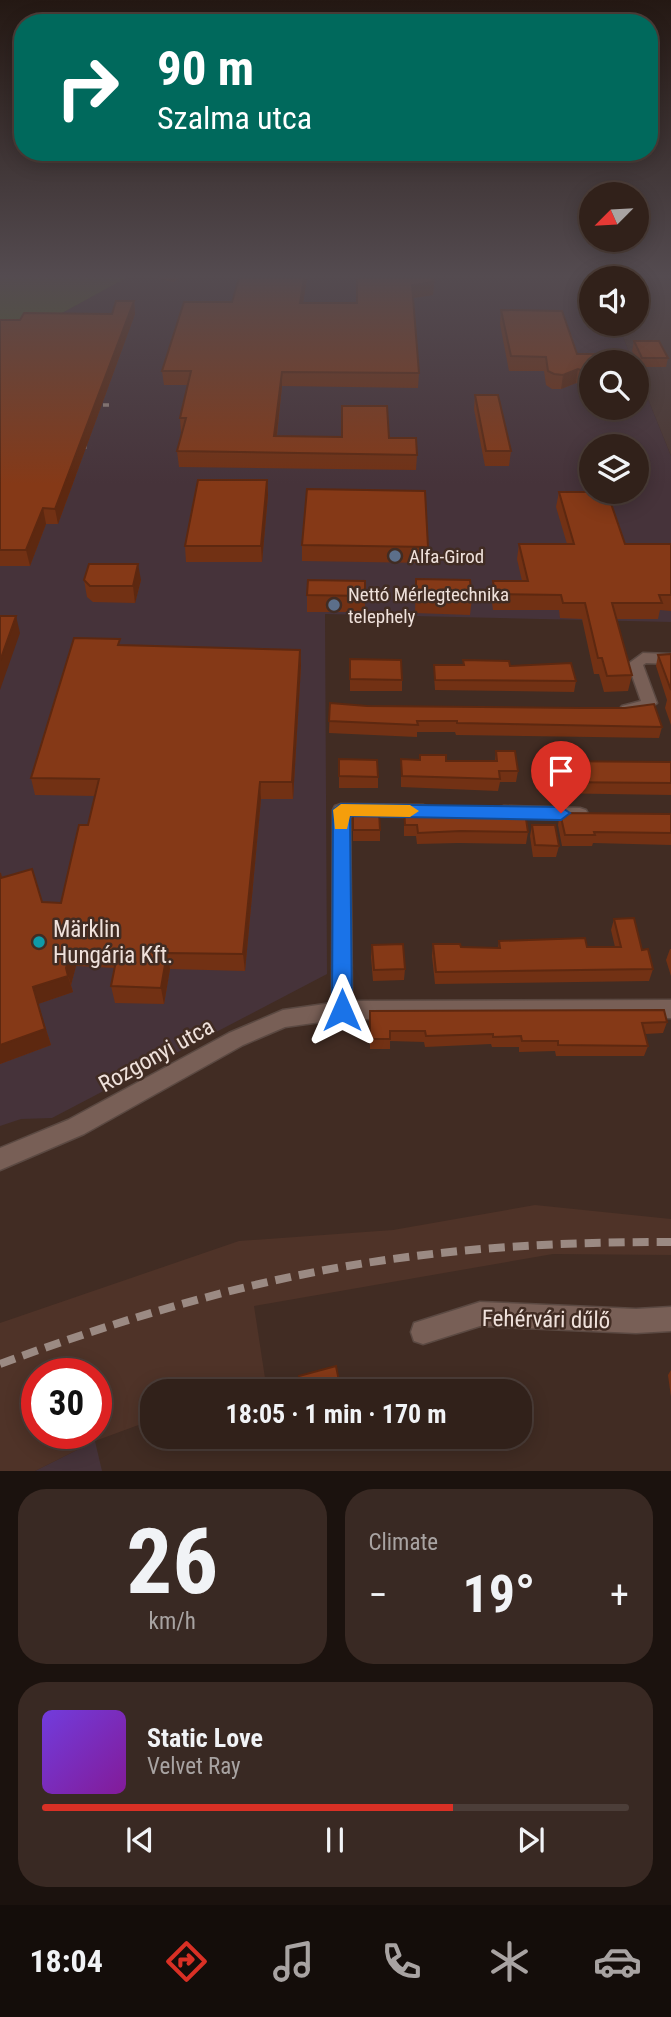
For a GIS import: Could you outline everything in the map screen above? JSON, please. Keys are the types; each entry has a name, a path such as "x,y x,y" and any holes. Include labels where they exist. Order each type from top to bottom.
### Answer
{"street":[{"path":"609,710 636,710 649,703 635,664 643,658 671,659"},
{"path":"342,1010 341,810 438,811"},
{"path":"492,812 602,814"},
{"name":"Rozgonyi utca","path":"0,1159 76,1127 236,1038 283,1019 342,1010 671,1009"},
{"name":"Fehérvári dűlő","path":"424,1332 480,1314 636,1321 671,1319"}],"shaded area":[{"path":"0,347 627,347 628,350 579,350 579,420 649,420 649,402 671,456 671,622 325,614 327,974 52,1118 21,1119 0,1126"},
{"path":"627,347 671,347 671,456 649,402 649,350 628,350"},
{"path":"535,1205 671,1219 671,1255 553,1254 254,1306 265,1378 140,1379 140,1424 112,1435 112,1358 21,1358 21,1449 79,1449 35,1471 0,1471 0,1323 239,1241 393,1230"},
{"path":"79,1449 97,1449 102,1471 35,1471"}],"building":[{"path":"0,347 117,347 55,509 43,508 26,550 0,550"},
{"path":"170,347 417,347 419,373 282,372 274,436 342,437 342,406 387,406 389,438 416,438 417,455 177,451 186,418 180,418 191,371 162,371"},
{"path":"509,347 574,347 579,354 579,369 563,375 554,374 548,371 546,357 511,356"},
{"path":"637,347 662,347 668,358 649,358 649,350 638,350"},
{"path":"475,395 498,395 511,451 486,451"},
{"path":"198,480 267,480 261,546 185,546"},
{"path":"307,489 425,491 428,547 302,545"},
{"path":"559,492 579,492 579,504 611,504 625,544 671,544 671,595 659,595 662,603 612,603 632,675 607,676 602,658 598,658 585,603 563,603 561,595 495,594 493,581 528,581 519,544 574,544"},
{"path":"89,564 138,564 133,586 90,586 84,580"},
{"path":"416,579 470,580 472,598 416,597"},
{"path":"308,580 365,581 365,596 307,595"},
{"path":"0,616 16,616 0,661"},
{"path":"74,638 120,639 118,645 300,650 292,782 260,782 243,954 167,953 161,988 111,986 118,951 71,950 66,968 68,976 33,987 45,1029 0,1045 0,873 1,878 32,869 42,902 61,903 79,825 88,825 99,779 31,778"},
{"path":"671,654 671,690 658,655"},
{"path":"350,659 401,660 402,680 350,679"},
{"path":"463,660 509,661 510,666 571,663 576,681 435,680 434,665 464,665"},
{"path":"330,703 367,706 583,708 625,708 654,704 662,727 457,721 417,721 418,725 329,721"},
{"path":"496,751 515,751 518,771 499,771 500,779 402,776 401,759 420,760 420,755 446,755 446,761 497,761"},
{"path":"339,759 377,760 378,777 339,776"},
{"path":"542,761 671,762 671,783 546,782"},
{"path":"404,808 525,812 528,832 418,833 417,825 405,825"},
{"path":"353,811 379,811 380,830 353,830"},
{"path":"560,813 671,814 671,833 594,832 595,835 565,835"},
{"path":"532,825 555,825 559,846 535,845"},
{"path":"634,918 642,950 648,949 653,969 436,972 433,944 500,948 499,941 585,938 587,947 621,947 614,919"},
{"path":"403,944 405,969 374,970 372,945"},
{"path":"664,1010 667,1022 642,1023 648,1046 558,1045 558,1041 522,1041 521,1036 426,1036 425,1031 390,1031 390,1039 370,1039 370,1011"},
{"path":"336,1366 339,1379 300,1379 299,1376"}],"railway":[{"path":"84,405 110,405"},
{"path":"66,446 91,447"},
{"path":"0,1364 153,1312 257,1284 363,1263 480,1249 671,1242"}],"slow traffic":[{"path":"341,825 341,810 410,811"}],"place":[{"name":"Alfa-Girod","path":"395,556"},
{"name":"Nettó Mérlegtechnika telephely","path":"334,605"},
{"name":"Märklin Hungária Kft.","path":"39,942"}],"route":[{"path":"342,1010 341,810 561,813"}]}
